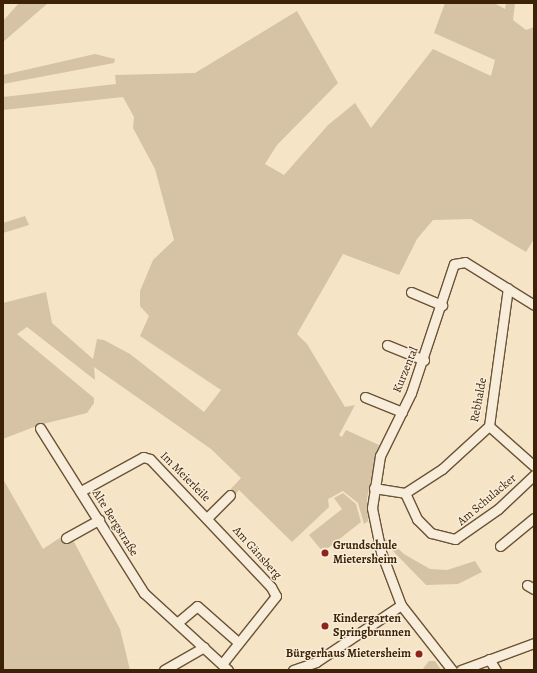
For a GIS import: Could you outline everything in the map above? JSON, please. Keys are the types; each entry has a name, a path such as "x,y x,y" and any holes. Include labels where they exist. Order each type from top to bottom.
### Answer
{"street":[{"name":"Kurzental","path":"401,605 373,519 374,488 380,456 402,412 424,360 451,272 459,262 465,262 508,288"},
{"path":"508,288 534,305"},
{"name":"Rebhalde","path":"405,493 442,468 489,426 508,288"},
{"path":"411,292 442,305"},
{"path":"387,345 424,360"},
{"path":"365,397 402,412"},
{"path":"489,426 534,466"},
{"name":"Alte Bergstraße","path":"40,428 144,593 225,668"},
{"name":"Im Meierleile","path":"81,491 144,457 157,462 208,517"},
{"name":"Am Schulacker","path":"405,493 416,519 431,533 456,539 498,509 534,475"},
{"path":"374,488 405,493"},
{"path":"208,517 230,495"},
{"name":"Am Gänsberg","path":"208,517 276,596 238,642 225,668"},
{"path":"500,546 534,518"},
{"path":"66,538 99,520"},
{"path":"293,670 316,662 401,605 452,670"},
{"path":"177,623 197,606 238,642"},
{"path":"461,670 534,643"},
{"path":"164,670 204,647"},
{"path":"489,659 496,670"}],"shaded area":[{"path":"19,3 48,3 3,42 3,21"},
{"path":"445,3 494,3 505,9 506,3 515,3 513,20 526,30 534,27 534,239 526,252 471,219 433,220 417,239 399,275 343,254 297,334 307,344 345,407 355,405 339,435 342,437 346,430 379,445 367,498 368,521 364,524 358,503 343,491 328,499 329,507 292,542 239,490 233,497 228,492 241,478 211,449 94,367 95,380 27,327 17,334 94,398 94,403 87,413 39,425 3,439 3,303 46,292 52,323 93,359 97,339 104,340 130,354 204,412 221,390 140,336 149,316 140,306 140,291 153,260 174,240 155,169 133,128 134,117 123,97 3,110 3,97 116,84 115,75 195,73 297,11 338,83 277,145 265,164 284,175 328,125 355,103 371,128 433,49 491,76 495,60 434,33"},
{"path":"95,54 115,59 114,63 3,84 3,75"},
{"path":"25,216 29,225 3,233 3,223"},
{"path":"3,479 43,549 61,537 65,543 72,538 120,629 130,670 3,670"},
{"path":"343,493 356,504 361,522 323,552 309,535 342,509 334,498"},
{"path":"388,539 404,554 430,569 447,570 475,561 482,572 458,584 426,585 391,549 383,551 381,541"},
{"path":"429,661 435,661 441,670 422,670"}],"place":[{"name":"Grundschule Mietersheim","path":"325,553"},
{"name":"Kindergarten Springbrunnen","path":"325,626"},
{"name":"Bürgerhaus Mietersheim","path":"419,654"}]}
